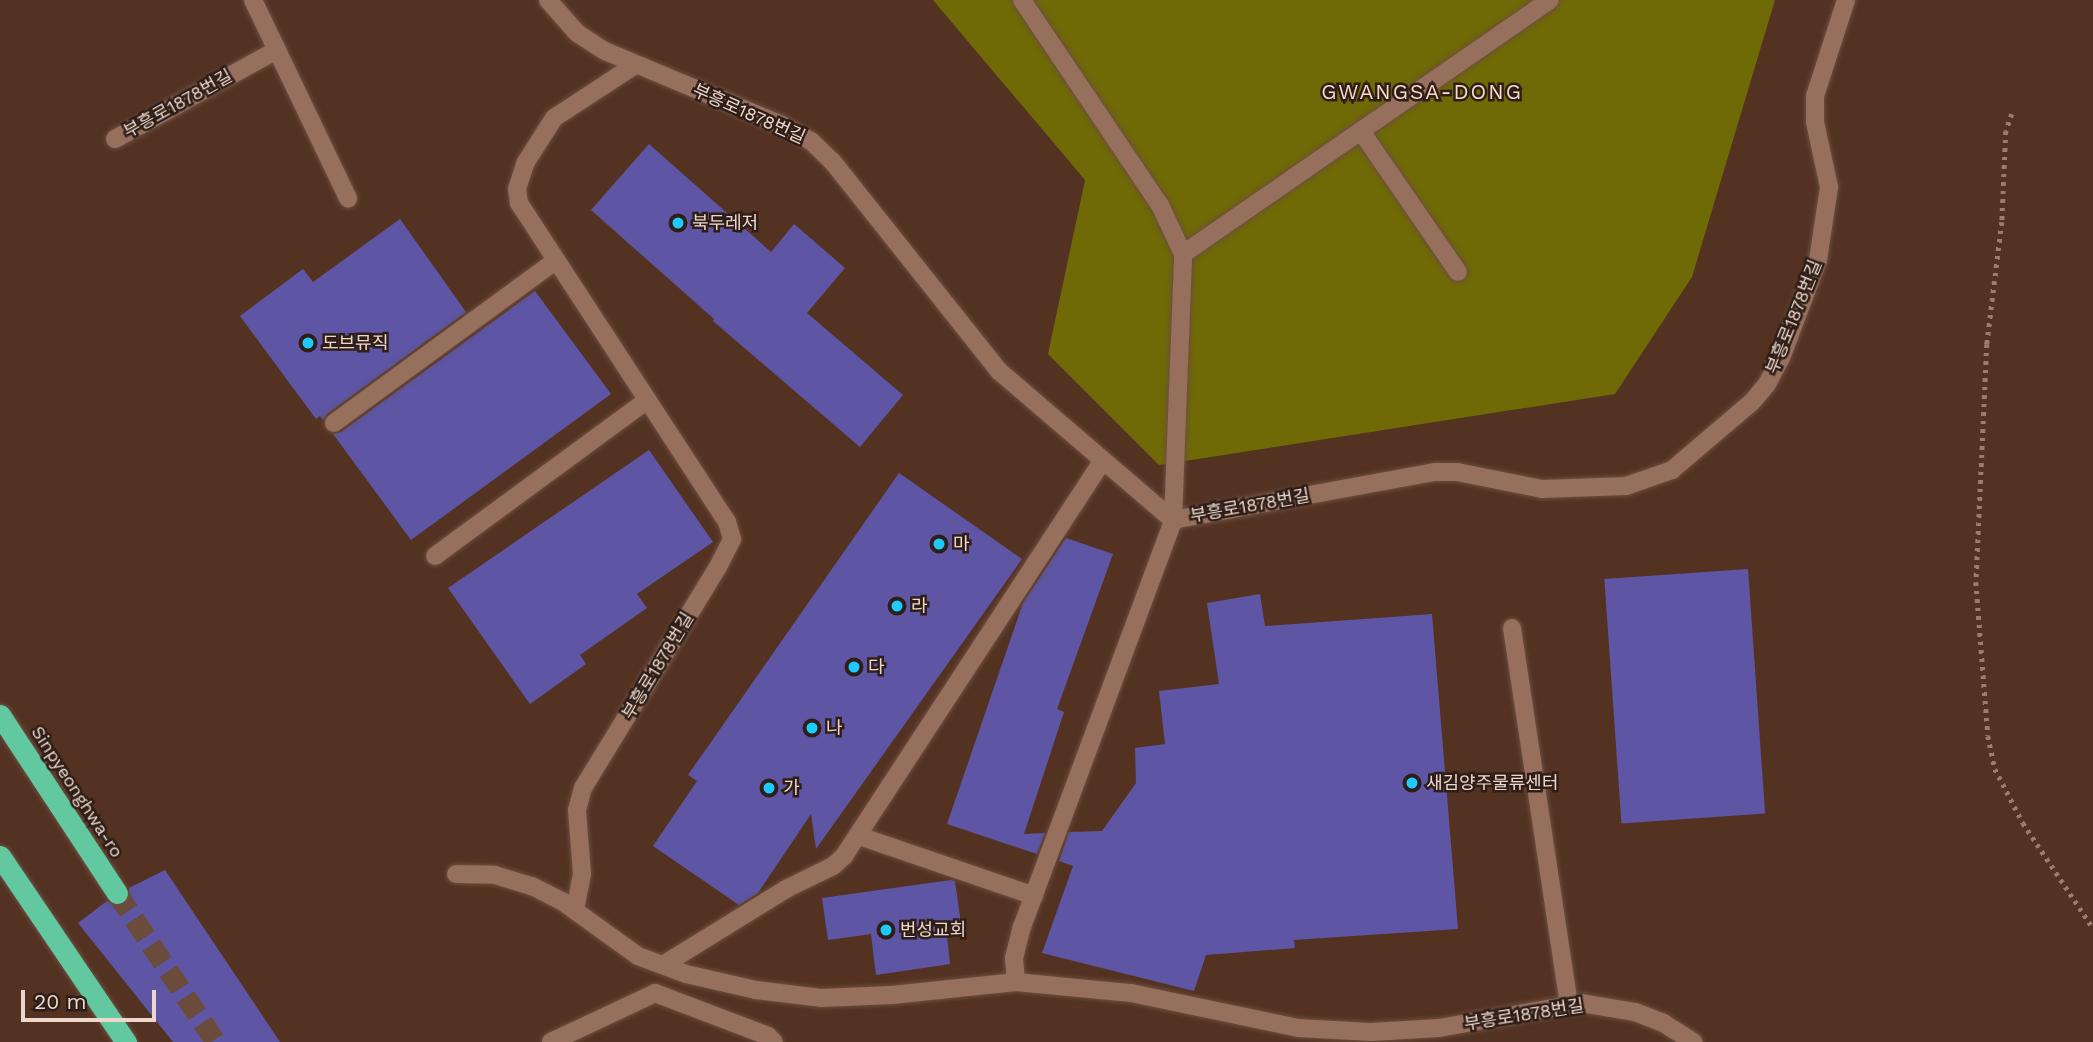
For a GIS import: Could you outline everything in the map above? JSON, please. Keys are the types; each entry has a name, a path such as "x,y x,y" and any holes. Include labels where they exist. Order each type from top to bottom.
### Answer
{"highway":[{"name":"Sinpyeonghwa-ro","path":"0,715 117,894"},
{"path":"0,856 126,1042"}],"street":[{"path":"253,0 348,198"},
{"name":"부흥로1878번길","path":"548,0 577,33 635,65 782,125 811,141 832,161 999,371 1173,520"},
{"name":"부흥로1878번길","path":"1016,982 1014,958 1034,896 1173,520 1183,254 1160,205 1022,0"},
{"path":"1183,254 1550,0"},
{"name":"부흥로1878번길","path":"1173,520 1435,472 1457,472 1542,489 1626,486 1672,470 1752,402 1767,384 1781,358 1818,260 1829,187 1815,122 1815,96 1846,0"},
{"name":"부흥로1878번길","path":"115,139 277,50"},
{"name":"부흥로1878번길","path":"575,910 582,874 577,810 583,788 723,559 732,538 727,522 519,203 517,189 526,162 554,118 635,65"},
{"path":"1361,131 1458,272"},
{"path":"334,423 555,261"},
{"path":"435,556 647,400"},
{"path":"663,965 786,889 834,866 859,835 1102,461"},
{"path":"1512,628 1569,1005"},
{"path":"859,835 1034,896"},
{"name":"부흥로1878번길","path":"456,874 495,875 532,886 575,910 638,956 686,974 756,990 821,998 892,995 1016,982 1131,993 1298,1028 1371,1032 1439,1028 1569,1005 1607,1005 1663,1023 1693,1042"},
{"path":"551,1042 655,993 768,1036 774,1042"}],"path":[{"path":"2012,114 2006,131 2002,222 1987,344 1976,582 1988,736 1995,769 2023,823 2093,928"}],"shaded area":[{"path":"933,0 1775,0 1692,277 1615,394 1159,465 1048,354 1085,180"}],"building":[{"path":"649,144 771,252 794,224 845,268 807,313 903,395 860,447 713,321 714,319 591,210"},
{"path":"400,219 466,312 327,414 323,420 320,416 316,419 240,316 303,269 313,282"},
{"path":"535,291 611,394 411,540 333,434 341,432"},
{"path":"649,450 713,542 637,594 647,608 580,655 586,664 530,704 448,588"},
{"path":"899,473 1022,559 816,849 811,814 758,893 739,905 653,846 697,781 688,775"},
{"path":"1066,538 1113,554 1057,709 1064,712 1024,834 1045,833 1037,854 947,824 1023,603"},
{"path":"1748,569 1765,813 1621,823 1604,579"},
{"path":"1260,594 1265,626 1432,614 1458,929 1294,940 1295,948 1206,955 1194,991 1042,953 1073,866 1059,861 1069,832 1102,831 1136,783 1135,748 1165,744 1159,691 1219,684 1207,603"},
{"path":"165,870 280,1042 173,1042 78,923 107,901 117,906 124,904 129,898 129,888"},
{"name":"번성교회","path":"955,881 961,924 946,926 950,964 876,975 871,934 828,940 822,898"}],"tunnel":[{"path":"117,893 216,1042"}],"place":[{"name":"북두레저","path":"678,223"},
{"name":"도브뮤직","path":"308,343"},
{"name":"마","path":"939,544"},
{"name":"라","path":"897,606"},
{"name":"다","path":"854,667"},
{"name":"나","path":"812,728"},
{"name":"새김양주물류센터","path":"1412,783"},
{"name":"가","path":"769,788"},
{"name":"번성교회","path":"886,930"}],"district":[{"name":"GWANGSA-DONG","path":"1422,92"}]}
